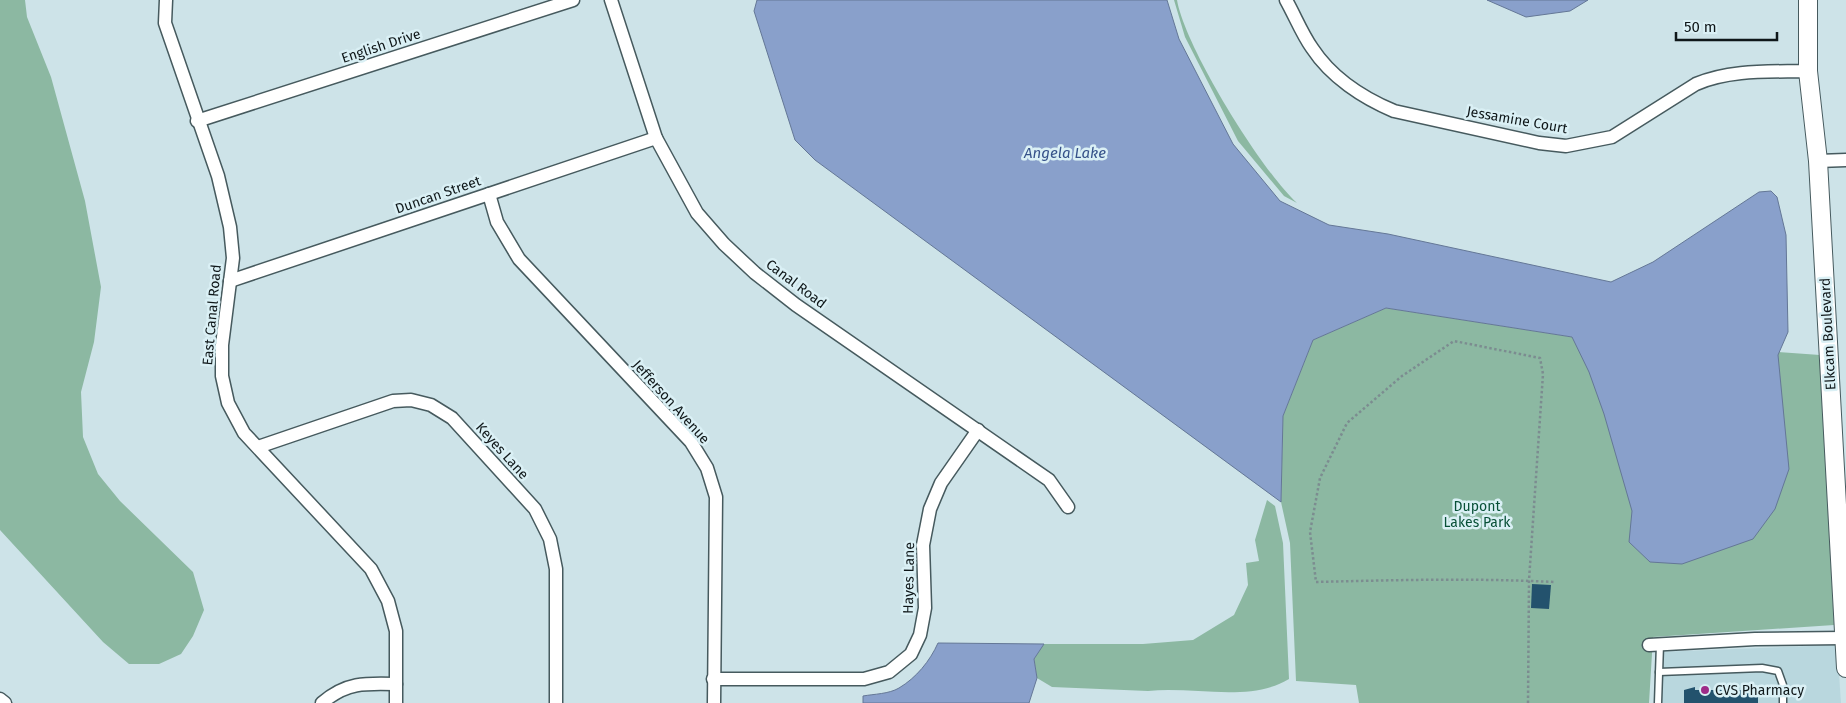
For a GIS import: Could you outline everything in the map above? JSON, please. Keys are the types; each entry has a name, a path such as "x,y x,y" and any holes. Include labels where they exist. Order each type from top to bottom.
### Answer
{"street":[{"name":"East Canal Road","path":"166,0 165,23 197,121 218,176 230,226 233,258 222,345 222,376 228,403 244,433 371,569 388,601 396,631 396,703"},
{"name":"English Drive","path":"197,121 573,0"},
{"name":"Canal Road","path":"611,0 656,138 697,213 724,244 755,273 796,305 1049,480 1068,507"},
{"name":"Jessamine Court","path":"1286,0 1312,49 1341,80 1377,104 1394,111 1539,143 1566,146 1612,137 1696,84 1711,78 1736,73 1808,71"},
{"name":"Elkcam Boulevard","path":"1808,0 1808,71 1818,161 1843,522 1846,668"},
{"name":"Duncan Street","path":"230,281 656,138"},
{"path":"1818,161 1846,160"},
{"name":"Jefferson Avenue","path":"489,194 497,222 519,259 691,442 707,468 716,497 714,703"},
{"name":"Keyes Lane","path":"258,447 392,401 410,400 432,405 452,418 535,509 550,539 556,569 556,703"},
{"name":"Hayes Lane","path":"713,679 864,679 889,672 910,654 920,635 924,608 923,545 930,509 941,483 978,430"},
{"path":"1654,644 1755,639 1844,638"},
{"path":"322,703 330,696 360,683 396,684"},
{"path":"0,699 5,703"}],"lane":[{"path":"1654,644 1659,672 1658,703"},
{"path":"1659,672 1762,668 1778,671 1783,685 1783,703"}],"path":[{"path":"1528,703 1529,580 1543,374 1540,358 1454,341 1402,376 1347,424 1320,478 1310,532 1316,582 1459,578 1529,580 1554,582"}],"shaded area":[{"path":"1837,645 1841,703 1655,703 1658,652"}],"green space":[{"path":"0,0 25,0 27,17 51,77 85,201 101,287 94,342 81,392 83,437 98,474 120,501 193,572 204,610 193,636 181,654 159,664 129,664 103,642 0,530"},
{"path":"1174,0 1177,0 1183,21 1194,47 1226,107 1264,164 1297,203 1284,196 1238,141 1185,37"},
{"name":"Dupont Lakes Park","path":"1386,308 1572,337 1820,355 1834,625 1653,637 1649,703 1359,703 1356,685 1296,681 1290,543 1281,502 1283,416 1313,340"},
{"path":"1267,500 1275,506 1283,543 1289,679 1257,690 1221,692 1052,687 1037,678 1034,659 1044,644 1143,644 1193,640 1234,615 1248,585 1246,563 1259,561 1255,540"}],"water":[{"name":"Angela Lake","path":"757,0 1167,0 1179,39 1233,144 1280,201 1329,225 1388,234 1611,282 1653,262 1759,192 1771,191 1777,197 1786,235 1788,332 1778,355 1789,469 1775,509 1753,539 1682,564 1650,562 1629,542 1632,511 1604,414 1589,372 1572,337 1386,308 1313,340 1283,416 1281,502 815,160 795,140 754,11"},
{"path":"1487,0 1588,0 1570,11 1526,17"},
{"path":"938,643 1044,644 1034,659 1037,678 1029,703 863,703 863,696 891,692 911,679 927,663"}],"building":[{"path":"1532,584 1551,585 1549,609 1531,608"},
{"name":"CVS Pharmacy","path":"1695,687 1695,690 1758,690 1758,703 1684,703 1684,690"}],"place":[{"name":"CVS Pharmacy","path":"1705,690"}]}
